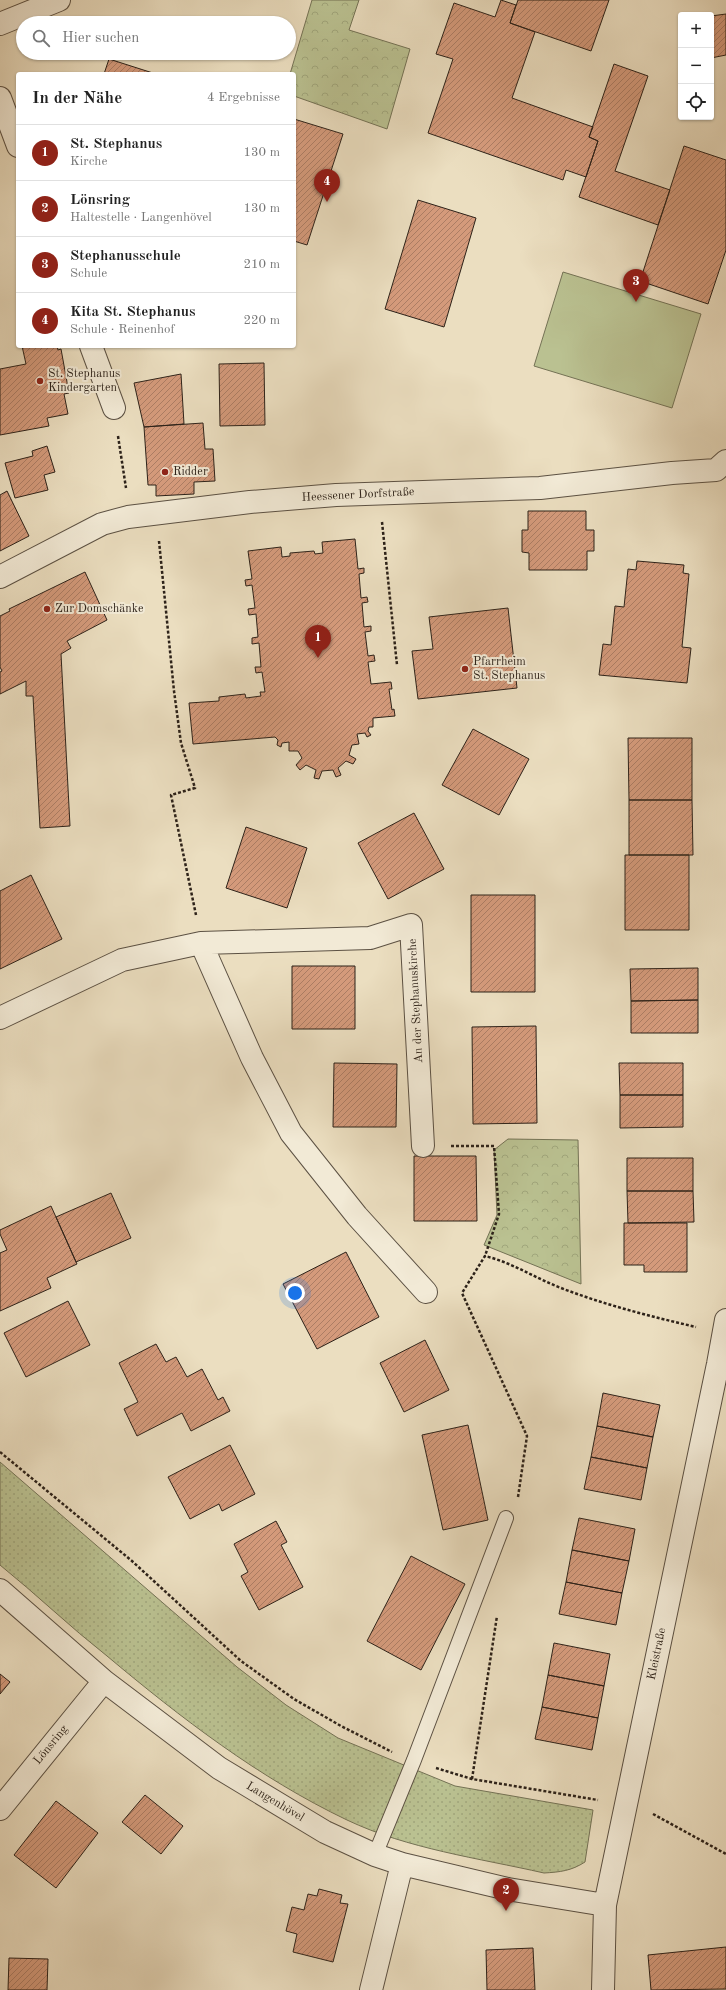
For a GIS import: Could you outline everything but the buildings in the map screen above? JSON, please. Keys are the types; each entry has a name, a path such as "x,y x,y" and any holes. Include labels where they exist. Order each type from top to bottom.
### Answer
{"street":[{"path":"20,16 59,0"},
{"path":"0,24 16,17"},
{"path":"0,98 16,141"},
{"path":"92,348 114,408"},
{"name":"Heessener Dorfstraße","path":"0,577 102,524 154,512 250,502 379,493 540,488 672,473 723,472"},
{"name":"An der Stephanuskirche","path":"0,1018 122,960 201,943 370,938 412,925 423,1146"},
{"path":"201,943 252,1058 291,1133 357,1216 426,1292"},
{"name":"Kleistraße","path":"603,1990 605,1905 625,1806 722,1365 725,1327"},
{"name":"Langenhövel","path":"0,1590 104,1681 219,1768 325,1832 375,1855 402,1864 508,1889 605,1905"},
{"name":"Lönsring","path":"0,1809 104,1681"},
{"path":"370,1990 402,1864"}],"lane":[{"path":"375,1855 414,1760 506,1518"}],"path":[{"path":"114,408 126,489 128,517"},
{"path":"379,493 397,665"},
{"path":"154,512 161,552 181,743 195,788 171,795 201,943"},
{"path":"423,1146 494,1146 499,1214 485,1256 462,1293 527,1436 517,1504"},
{"path":"485,1256 502,1260 556,1286 633,1312 725,1327"},
{"path":"0,1452 132,1561 241,1661 294,1699 341,1726 395,1753 472,1779 625,1806 652,1814 726,1854"},
{"path":"472,1779 497,1613"}],"green space":[{"path":"312,0 359,0 349,30 410,49 387,129 296,97 296,72 291,72 294,60 296,60 296,54"},
{"path":"563,272 701,314 672,408 534,366"},
{"path":"508,1139 578,1140 581,1284 484,1245 497,1215 494,1150"},
{"path":"0,1462 237,1667 286,1705 338,1738 455,1786 593,1810 585,1862 565,1870 544,1873 419,1846 370,1830 347,1820 283,1785 222,1746 163,1702 80,1634 0,1565"}],"place":[{"name":"Kita St. Stephanus","path":"327,202"},
{"name":"Stephanusschule","path":"636,302"},
{"name":"St. Stephanus Kindergarten","path":"40,381"},
{"name":"Ridder","path":"165,472"},
{"name":"Zur Domschänke","path":"47,609"},
{"name":"St. Stephanus","path":"318,658"},
{"name":"Pfarrheim St. Stephanus","path":"465,669"},
{"name":"Lönsring","path":"506,1911"}]}
